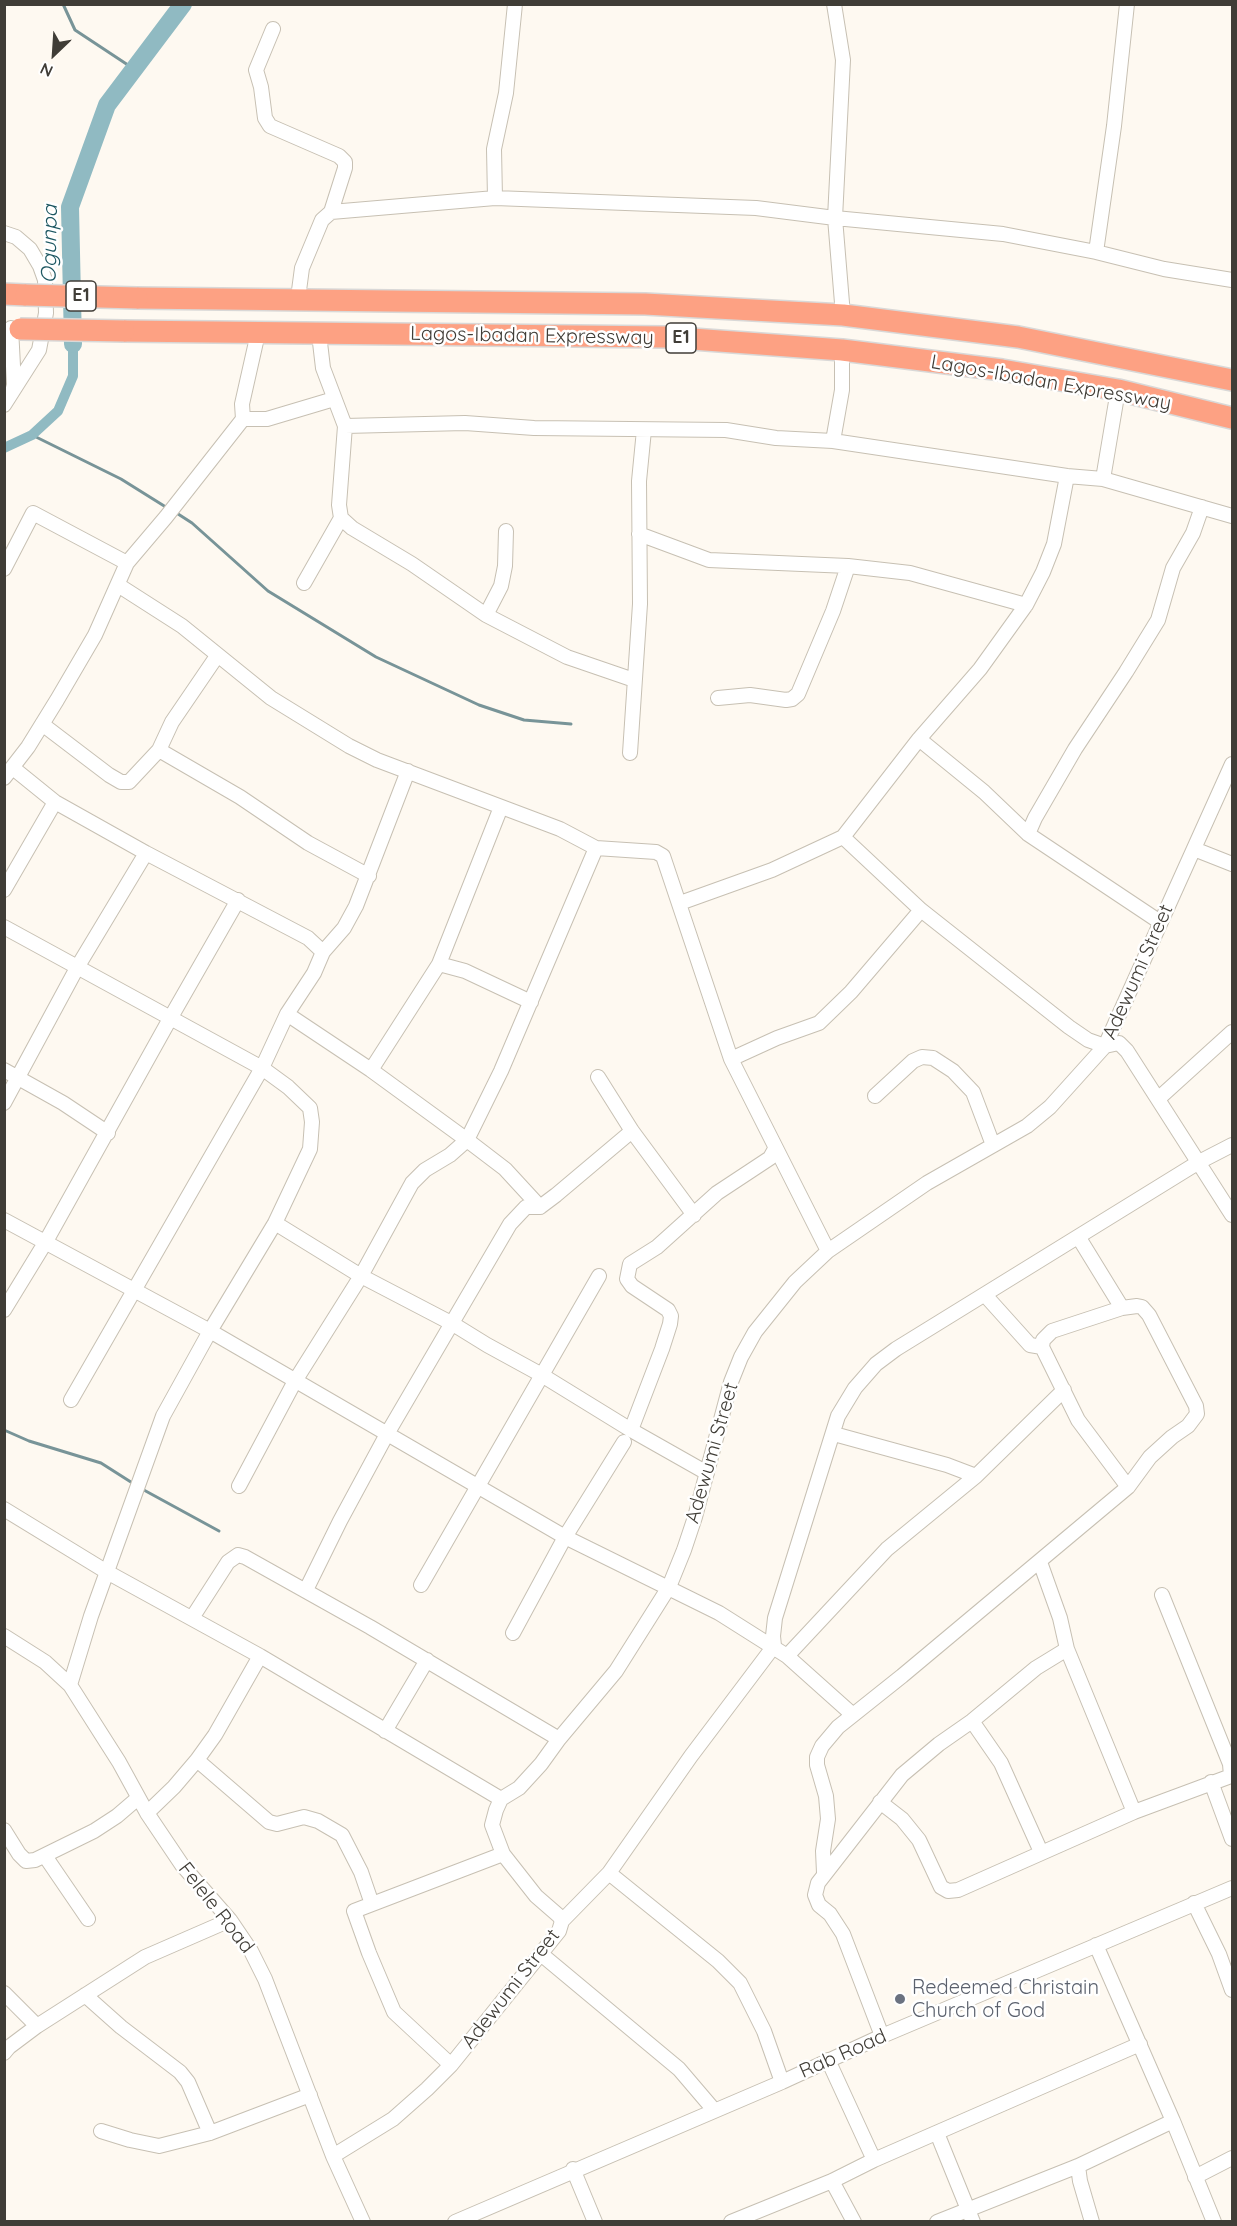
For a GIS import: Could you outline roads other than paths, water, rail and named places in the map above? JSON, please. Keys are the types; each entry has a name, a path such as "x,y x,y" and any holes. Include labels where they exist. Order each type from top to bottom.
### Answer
{"highway":[{"name":"Lagos-Ibadan Expressway","path":"4,294 137,298 298,298 645,304 843,315 1018,337 1233,380"},
{"name":"Lagos-Ibadan Expressway","path":"12,328 665,337 842,350 1002,370 1118,390 1233,418"}],"street":[{"path":"495,198 494,149 506,93 515,4"},
{"path":"834,4 843,60 835,218 843,315"},
{"path":"1096,252 1114,126 1126,4"},
{"path":"273,29 256,70 265,118 270,126 339,156 345,162 331,212 322,220 303,268 298,298"},
{"path":"331,212 495,198 756,208 1003,234 1096,252 1164,269 1233,280"},
{"path":"4,233 16,237 30,249 40,266 45,280 46,313 39,350 8,401"},
{"path":"8,401 14,385 12,328"},
{"path":"258,333 242,404 243,418 128,563 94,635 42,724 9,773 55,802 146,853 308,938 323,952"},
{"path":"319,334 323,368 345,426 339,506 341,518 352,528 412,564 486,615 567,657 634,680"},
{"path":"833,441 842,390 842,350"},
{"path":"1103,479 1118,390"},
{"path":"243,418 257,420 271,418 290,410 334,399"},
{"path":"345,426 465,423 534,428 726,430 776,438 833,441 1068,476 1103,479 1233,516"},
{"path":"630,753 640,604 639,481 644,430"},
{"path":"680,903 772,870 843,837 919,740 980,669 1026,605 1054,544 1068,476"},
{"path":"1028,834 1075,749 1158,620 1173,568 1193,533 1202,507"},
{"path":"4,568 33,513 128,563"},
{"path":"304,583 341,518"},
{"path":"486,615 501,586 505,566 506,531"},
{"path":"639,534 709,560 848,566 910,573 1026,605"},
{"path":"718,698 750,695 786,700 798,694 833,611 848,566"},
{"path":"118,585 183,626 217,656 291,711 377,760 560,829 596,848 656,852 663,856 731,1059 828,1251"},
{"path":"42,724 121,782 129,782 159,750 172,722 217,656"},
{"path":"919,740 984,792 1028,834 1160,922"},
{"path":"159,750 240,797 308,843 369,876"},
{"name":"Adewumi Street","path":"333,2156 393,2119 451,2065 559,1931 562,1921 537,1896 503,1854 492,1825 501,1799 519,1788 541,1764 616,1671 669,1587 684,1550 731,1382 741,1357 755,1332 795,1282 828,1251 927,1183 1028,1126 1050,1107 1105,1046 1233,764"},
{"path":"72,1400 262,1068 287,1014 314,973 323,952 344,928 356,906 408,771"},
{"path":"4,890 55,802"},
{"path":"371,1070 439,964 501,807"},
{"path":"843,837 921,910 1069,1027 1088,1040 1105,1046 1119,1043 1127,1051 1233,1215"},
{"path":"239,1486 296,1381 361,1276 412,1183 425,1170 450,1155 467,1140 501,1071 596,848"},
{"path":"1194,849 1233,864"},
{"path":"4,1103 78,966 146,853"},
{"path":"4,1310 108,1133 238,900"},
{"path":"731,1059 777,1038 819,1023 851,992 921,910"},
{"path":"4,927 262,1068 288,1087 310,1108 312,1122 310,1149 274,1223 163,1416 107,1572 70,1685"},
{"path":"439,964 465,971 531,1002"},
{"path":"287,1014 371,1070 467,1140 505,1169 540,1207"},
{"path":"1158,1099 1233,1032"},
{"path":"875,1096 913,1061 922,1057 933,1058 953,1071 973,1092 993,1145"},
{"path":"4,1070 63,1103 108,1133"},
{"path":"598,1077 632,1131 694,1215"},
{"path":"306,1590 387,1434 510,1224 526,1207 540,1207 632,1131"},
{"path":"562,1921 609,1873 691,1756 774,1646 775,1618 838,1416 855,1388 876,1364 1199,1162 1233,1144"},
{"path":"513,1633 565,1537 627,1436 670,1324 671,1316 668,1310 632,1286 627,1279 630,1264 657,1246 717,1193 770,1158 775,1149"},
{"path":"4,1220 210,1331 565,1537 719,1613 774,1646 853,1715"},
{"path":"274,1223 361,1276 453,1324 540,1374 627,1436 707,1473"},
{"path":"1079,1238 1122,1308"},
{"path":"421,1585 598,1275"},
{"path":"986,1295 1030,1345 1042,1347"},
{"path":"824,1873 823,1851 828,1819 826,1796 817,1757 822,1746 838,1727 1128,1487 1150,1457 1188,1426 1197,1414 1196,1406 1149,1315 1142,1307 1122,1308 1052,1331 1043,1340 1042,1347 1078,1420 1128,1487"},
{"path":"787,1656 887,1549 976,1476 1064,1390"},
{"path":"834,1434 947,1465 976,1476"},
{"path":"4,1509 107,1572 260,1656 501,1799"},
{"path":"192,1618 228,1562 238,1555 253,1560 306,1590 559,1739"},
{"path":"1040,1562 1060,1618 1067,1649 1134,1812"},
{"path":"880,1802 902,1819 919,1840 941,1887 948,1891 958,1890 1134,1812 1231,1776 1230,1764 1162,1595"},
{"name":"Felele Road","path":"4,1636 45,1662 70,1685 119,1762 147,1813 182,1865 230,1920 260,1967 333,2156 363,2222"},
{"path":"882,2036 843,1934 830,1914 819,1905 815,1895 818,1883 902,1775 1036,1668 1067,1649"},
{"path":"147,1813 197,1760 260,1656"},
{"path":"385,1731 427,1660"},
{"path":"972,1721 1001,1763 1041,1852"},
{"path":"197,1760 269,1822 278,1824 304,1817 318,1821 342,1835 361,1872 372,1904"},
{"path":"1211,1782 1233,1839"},
{"path":"4,1830 26,1861 45,1856 94,1831 117,1816 138,1798"},
{"path":"451,2065 403,2021 387,1999 354,1911 503,1854"},
{"path":"45,1856 88,1919"},
{"path":"609,1873 718,1961 740,1983 764,2031 782,2082"},
{"name":"Rab Road","path":"455,2222 472,2218 573,2169 782,2082 882,2036 1233,1888"},
{"path":"1194,1903 1219,1954 1233,1990"},
{"path":"4,2053 9,2046 37,2026 145,1957 230,1920"},
{"path":"1096,1945 1173,2121 1214,2222"},
{"path":"540,1954 679,2070 714,2110"},
{"path":"4,1993 37,2026"},
{"path":"85,1995 121,2027 180,2072 188,2082 210,2133"},
{"path":"731,2222 832,2181 874,2160 1140,2044"},
{"path":"828,2060 874,2160"},
{"path":"101,2131 159,2146 210,2133 310,2095"},
{"path":"937,2222 970,2215 1173,2121"},
{"path":"937,2133 970,2215"},
{"path":"1195,2177 1233,2158"},
{"path":"1078,2166 1092,2222"},
{"path":"573,2169 595,2222"},
{"path":"832,2181 854,2222"}],"waterway":[{"path":"63,4 75,30 134,69"},
{"name":"Ogunpa","path":"73,344 70,207 107,105 183,4"},
{"name":"Ogunpa","path":"4,448 32,435 58,411 73,376 73,344"},
{"path":"32,435 121,479 169,509"},
{"path":"175,512 192,523 268,591 376,657 479,705 524,720 571,724"},
{"path":"4,1430 29,1441 101,1463 134,1484"},
{"path":"142,1489 219,1531"}],"place":[{"name":"Redeemed Christain Church of God","path":"900,1999"}]}
